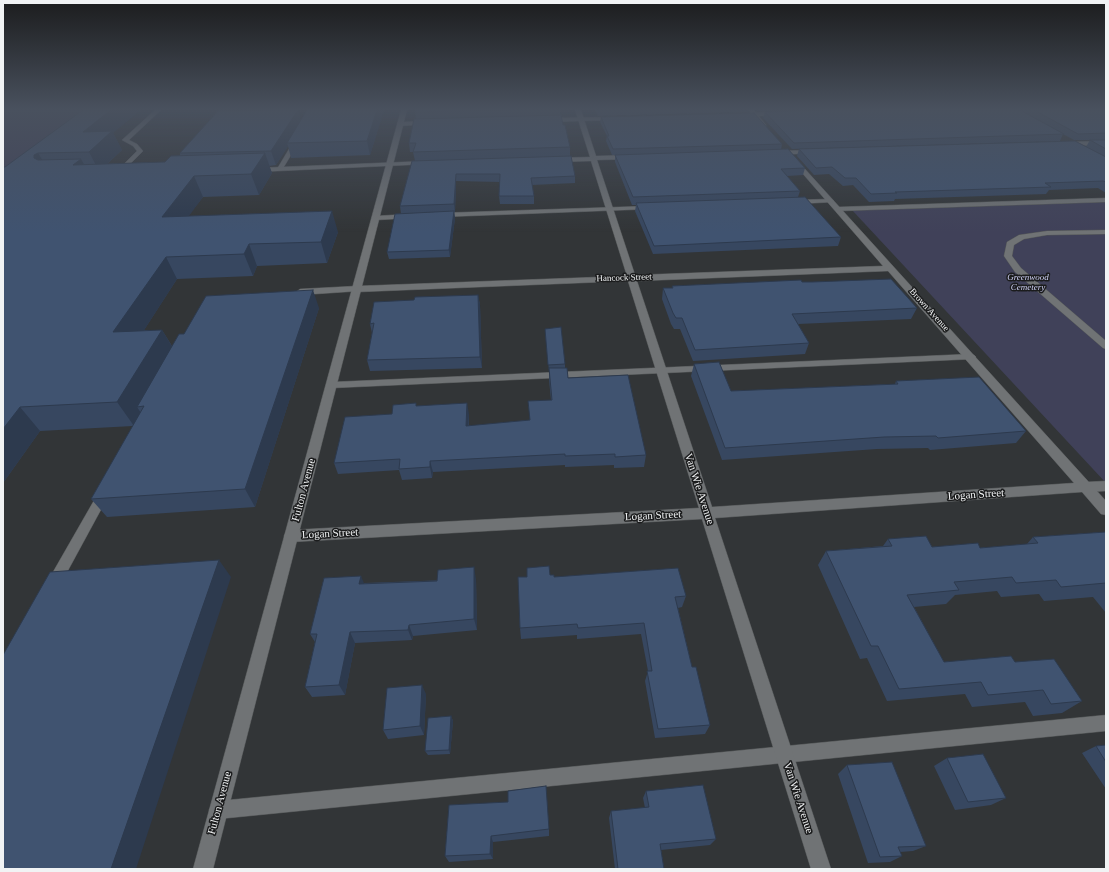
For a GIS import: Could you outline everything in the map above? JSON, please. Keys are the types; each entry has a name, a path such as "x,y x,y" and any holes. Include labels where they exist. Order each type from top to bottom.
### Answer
{"street":[{"name":"Fulton Avenue","path":"203,869 393,151"},
{"name":"Van Wie Avenue","path":"590,151 821,869"},
{"path":"764,153 826,151"},
{"name":"Brown Avenue","path":"787,152 1106,510"},
{"path":"546,160 640,157"},
{"path":"249,170 437,163"},
{"name":"Hancock Street","path":"357,289 891,268"},
{"name":"Logan Street","path":"292,536 707,513 1086,487"}],"lane":[{"path":"117,174 140,151"},
{"path":"280,169 291,151"},
{"path":"838,209 1106,200"},
{"path":"791,202 831,201"},
{"path":"430,216 657,208"},
{"path":"376,218 415,216"},
{"path":"1106,232 1047,233 1022,237 1010,244 1008,256 1018,270 1106,346"},
{"path":"289,293 357,289"},
{"path":"332,385 971,357"},
{"path":"49,592 110,482"},
{"path":"1086,487 1106,486"},
{"path":"218,810 1106,723"}],"green space":[{"path":"3,151 28,151 3,169"},
{"name":"Greenwood Cemetery","path":"1106,202 1106,483 852,210"}],"building":[{"path":"27,151 90,151 89,152 38,153 34,155 34,158 38,160 81,159 73,165 165,162 171,156 265,153 251,174 194,176 162,217 332,211 321,242 249,244 244,254 166,257 113,332 162,330 117,402 20,407 3,429 3,167"},
{"path":"182,151 271,151 271,151 180,153"},
{"path":"413,151 454,151 413,152"},
{"path":"739,151 790,151 805,168 781,169 800,191 633,197 615,155"},
{"path":"801,151 1094,151 1106,157 1106,182 1045,183 1051,187 871,194 856,178 845,178 832,167 816,168"},
{"path":"571,156 575,176 531,178 534,196 499,196 500,174 456,174 454,204 400,206 412,161"},
{"path":"805,197 841,237 654,246 636,203"},
{"path":"454,211 449,250 387,252 395,214"},
{"path":"891,279 917,308 792,314 809,343 695,350 682,318 676,318 663,288 673,288 672,286 801,280 802,282 812,282"},
{"path":"313,290 245,489 91,499 144,406 137,407 179,334 184,334 206,296"},
{"path":"478,295 480,357 367,360 374,323 370,324 374,302 414,300 415,297"},
{"path":"561,327 565,364 548,365 545,329"},
{"path":"719,362 731,391 898,384 896,381 979,377 1026,431 938,438 936,436 884,437 725,448 694,364"},
{"path":"549,368 567,368 568,378 628,375 646,455 615,457 615,454 565,456 565,454 430,461 430,467 399,469 400,459 334,463 345,417 392,414 393,405 416,403 416,406 467,403 466,426 530,420 528,401 552,400"},
{"path":"1106,532 1106,583 1061,587 1056,580 1016,583 1012,577 954,582 959,590 907,595 944,662 1011,656 1015,662 1054,659 1082,701 1051,704 1043,690 988,695 981,682 899,689 878,646 871,646 826,551 892,546 888,539 926,536 932,547 978,543 980,548 1038,543 1033,537"},
{"path":"219,560 111,869 3,869 3,655 50,572"},
{"path":"549,566 550,575 554,575 554,577 678,568 686,596 675,597 692,667 696,667 710,725 658,729 647,671 652,671 644,623 578,628 577,624 520,628 518,577 527,577 527,568"},
{"path":"474,567 474,619 409,625 408,630 350,632 339,685 305,687 317,634 310,634 324,578 361,576 359,584 437,581 438,570"},
{"path":"422,685 420,726 383,730 387,688"},
{"path":"451,716 449,750 425,751 428,718"},
{"path":"1106,745 1106,762 1096,746"},
{"path":"983,754 1006,798 968,802 947,758"},
{"path":"892,762 926,846 898,847 902,856 880,857 847,765"},
{"path":"703,785 716,839 660,844 664,869 618,869 611,811 649,807 646,791"},
{"path":"546,786 549,829 491,836 490,854 445,856 449,805 508,802 508,791"}]}
